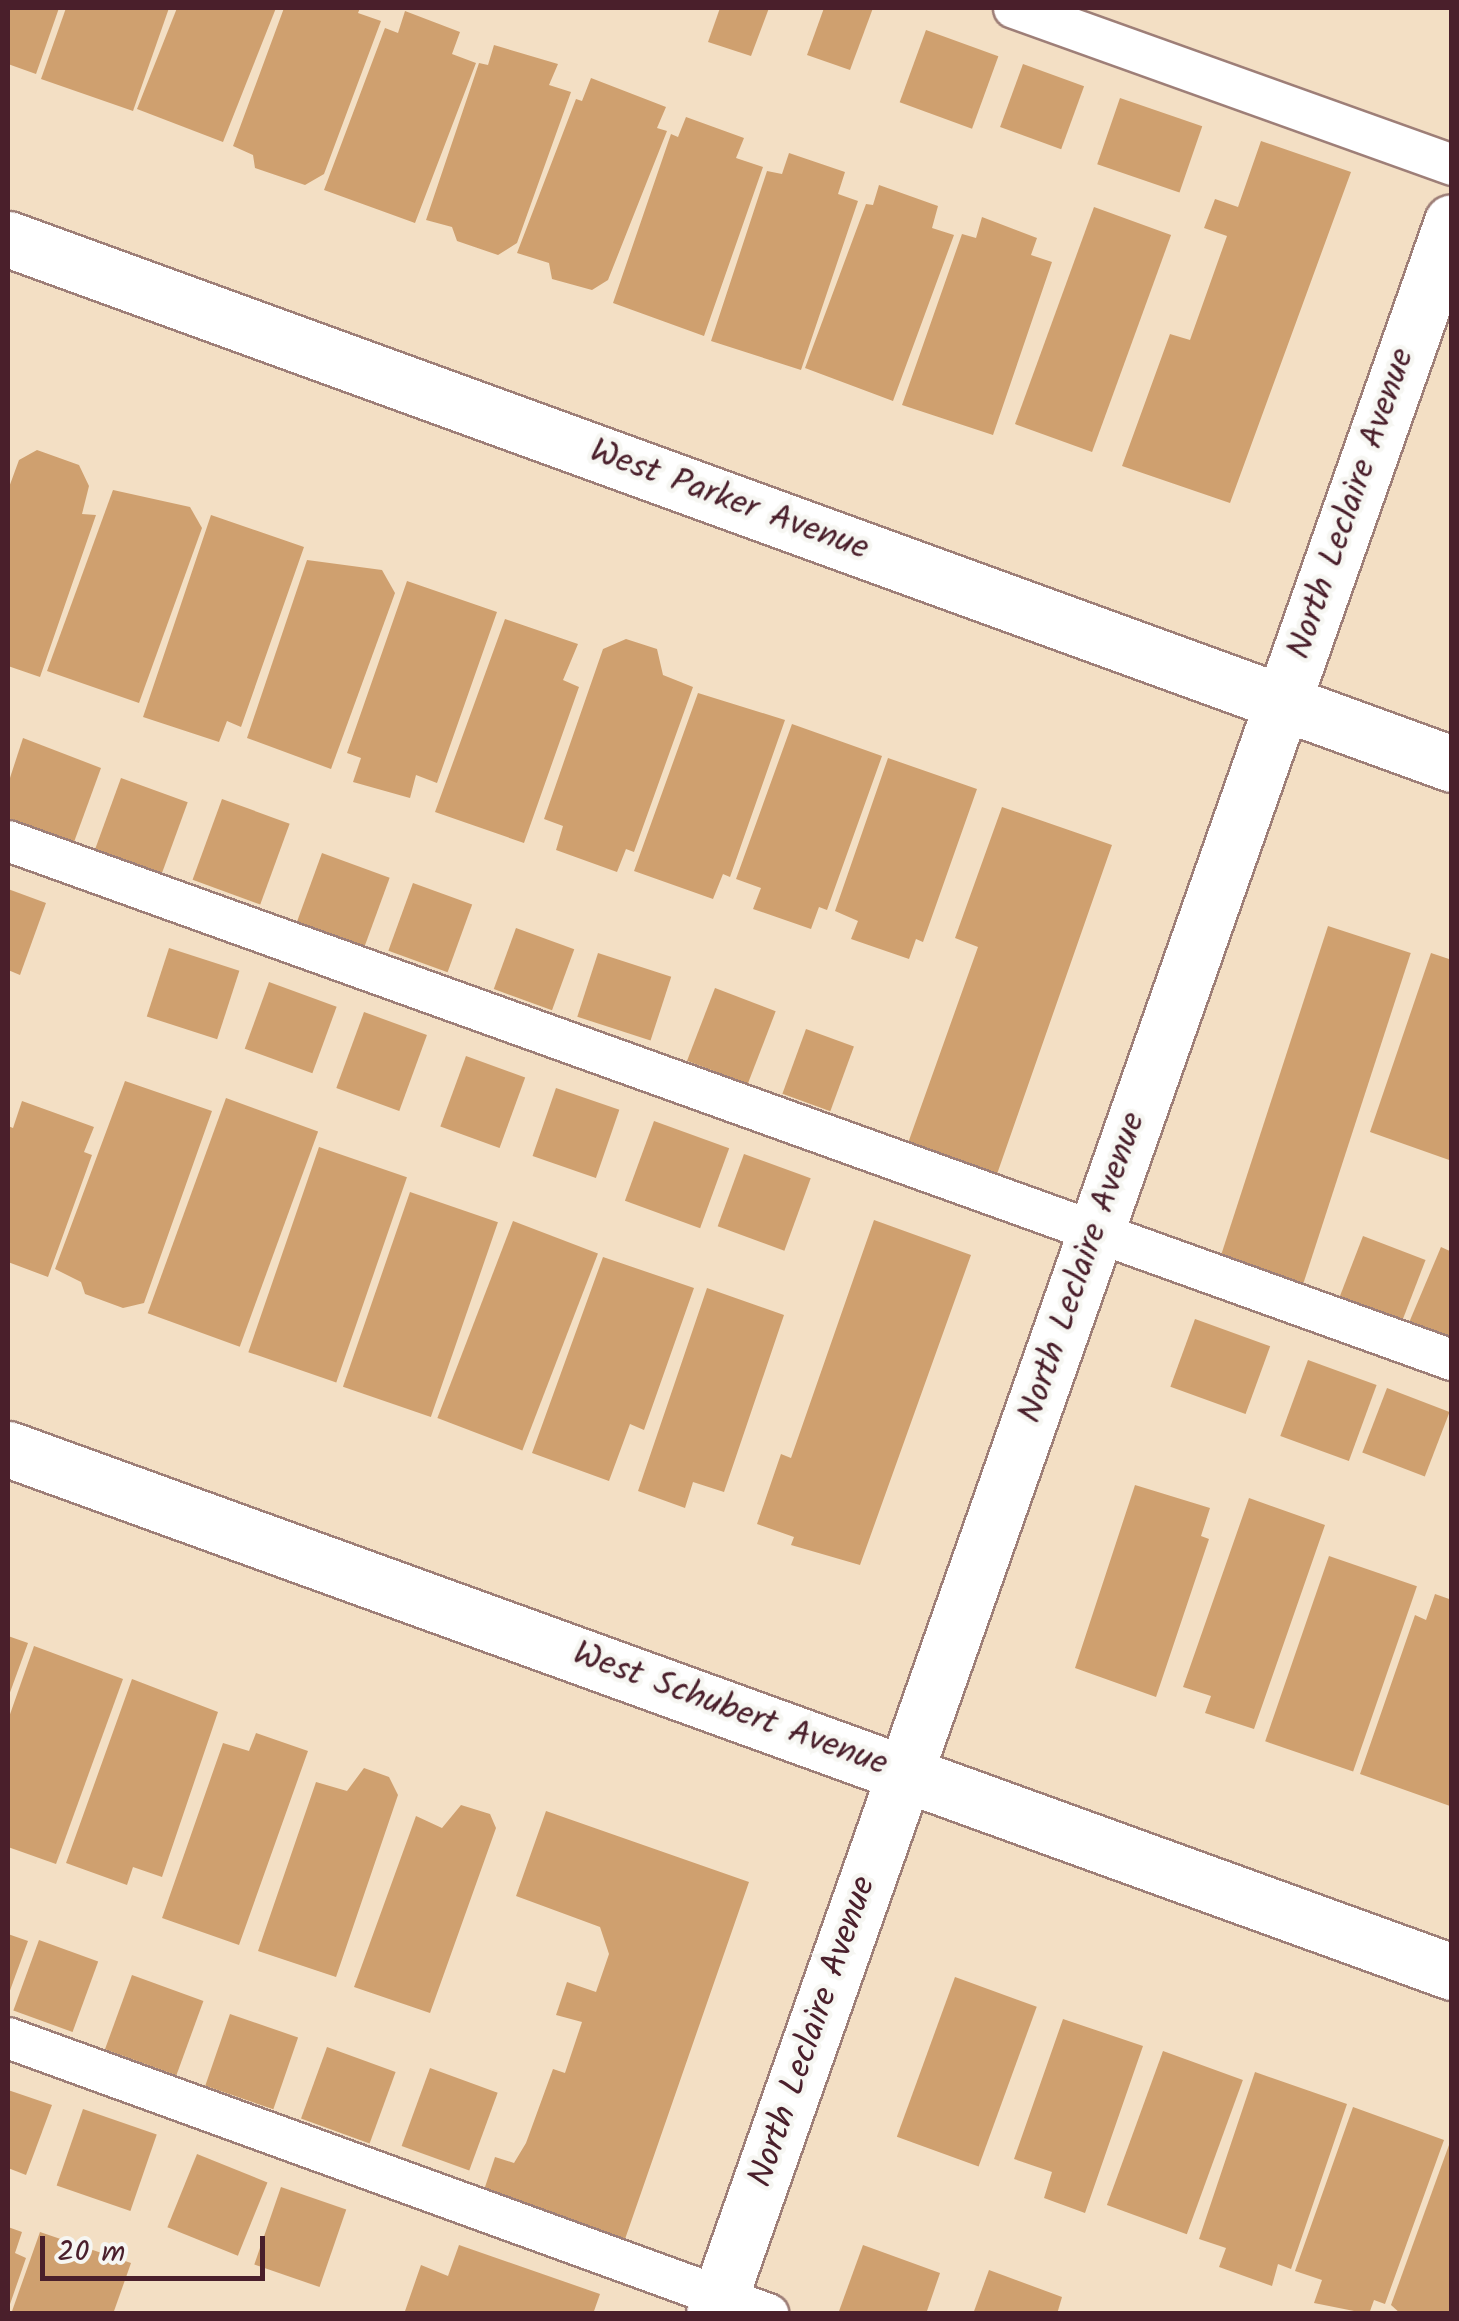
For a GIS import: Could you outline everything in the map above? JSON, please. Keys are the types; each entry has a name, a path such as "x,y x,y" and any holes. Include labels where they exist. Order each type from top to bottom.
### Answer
{"street":[{"name":"North Leclaire Avenue","path":"734,2308 905,1774 1452,222"},
{"name":"West Parker Avenue","path":"8,239 1452,764"},
{"name":"West Schubert Avenue","path":"8,1448 1452,1972"}],"lane":[{"path":"1014,8 1452,165"},
{"path":"8,841 1452,1360"},
{"path":"8,2038 734,2308"}],"building":[{"path":"8,8 59,8 36,74 8,64"},
{"path":"66,8 169,8 133,111 41,79"},
{"path":"177,8 276,8 223,142 137,109"},
{"path":"284,8 360,8 358,13 381,21 324,174 305,185 255,168 253,155 233,146"},
{"path":"720,8 769,8 751,56 708,42"},
{"path":"824,8 873,8 850,70 807,55"},
{"path":"405,11 460,32 452,54 476,63 415,223 324,190 385,28 398,33"},
{"path":"926,30 998,56 972,129 900,102"},
{"path":"494,45 558,64 549,85 571,92 517,243 498,255 457,241 452,227 426,220 479,63 488,65"},
{"path":"1023,64 1084,86 1061,149 1000,127"},
{"path":"591,78 666,107 657,128 667,131 608,280 592,290 552,279 549,263 517,253 576,99 582,101"},
{"path":"1120,98 1202,126 1179,193 1097,164"},
{"path":"686,117 744,138 736,158 763,167 704,336 613,303 671,134 678,137"},
{"path":"1261,141 1351,172 1230,503 1122,466 1170,334 1190,340 1227,236 1204,228 1215,199 1238,207"},
{"path":"789,153 845,172 838,194 858,201 801,370 711,341 767,171 782,174"},
{"path":"879,185 938,206 932,228 954,235 893,401 805,368 866,204 873,205"},
{"path":"1094,207 1171,235 1092,452 1015,424"},
{"path":"982,217 1037,238 1031,255 1052,262 993,435 902,405 962,234 976,238"},
{"path":"37,450 79,465 89,486 82,514 96,515 40,677 8,666 8,490 19,460"},
{"path":"113,490 190,507 202,528 139,703 47,671"},
{"path":"211,515 304,547 241,727 227,721 219,742 143,717"},
{"path":"307,560 382,570 395,593 331,769 247,738"},
{"path":"407,581 497,612 437,783 416,775 410,798 353,782 361,758 347,753"},
{"path":"505,619 578,644 563,680 579,687 524,843 435,812"},
{"path":"626,639 657,649 663,675 693,687 634,852 626,849 617,872 556,850 563,826 544,819 603,649"},
{"path":"698,693 785,720 730,877 723,874 713,899 634,871"},
{"path":"792,724 882,756 827,910 819,907 811,929 753,909 761,888 736,879"},
{"path":"23,738 101,768 74,842 8,818 8,784"},
{"path":"888,758 977,789 923,942 916,939 909,959 851,939 858,921 835,911"},
{"path":"121,778 188,802 162,874 95,849"},
{"path":"222,799 290,824 260,904 193,880"},
{"path":"1002,807 1112,845 996,1177 907,1146 978,947 955,938"},
{"path":"322,853 390,878 364,948 296,923"},
{"path":"413,883 472,905 448,972 388,951"},
{"path":"8,889 46,903 20,975 8,970"},
{"path":"1328,926 1411,953 1302,1289 1219,1262"},
{"path":"516,928 574,949 552,1010 494,989"},
{"path":"169,948 239,971 217,1039 147,1016"},
{"path":"598,953 671,977 651,1041 577,1017"},
{"path":"1431,953 1452,960 1452,1161 1370,1132"},
{"path":"269,982 337,1007 312,1073 245,1049"},
{"path":"715,988 776,1011 748,1084 687,1061"},
{"path":"364,1012 427,1035 399,1111 336,1088"},
{"path":"806,1029 854,1046 830,1111 782,1094"},
{"path":"466,1056 525,1078 500,1148 440,1126"},
{"path":"125,1081 212,1111 144,1303 123,1308 85,1294 81,1282 55,1269"},
{"path":"556,1088 619,1110 596,1178 533,1156"},
{"path":"226,1098 318,1132 240,1347 148,1313"},
{"path":"22,1101 94,1127 84,1152 92,1155 48,1277 8,1262 8,1126 13,1128"},
{"path":"654,1121 729,1148 700,1228 625,1201"},
{"path":"319,1147 407,1177 336,1382 248,1352"},
{"path":"744,1154 811,1178 784,1251 718,1226"},
{"path":"410,1192 498,1222 431,1417 343,1387"},
{"path":"874,1220 971,1255 860,1565 791,1545 794,1537 757,1524 781,1454 791,1458"},
{"path":"513,1221 598,1254 522,1451 437,1418"},
{"path":"1363,1236 1426,1260 1402,1321 1340,1297"},
{"path":"1441,1247 1452,1252 1452,1343 1408,1325"},
{"path":"603,1257 694,1288 644,1430 630,1424 609,1481 532,1453"},
{"path":"707,1288 784,1315 724,1492 693,1482 685,1508 638,1491"},
{"path":"1195,1319 1270,1346 1246,1414 1170,1387"},
{"path":"1308,1360 1377,1385 1349,1461 1280,1436"},
{"path":"1387,1388 1450,1412 1425,1476 1362,1452"},
{"path":"1135,1485 1210,1508 1201,1536 1209,1539 1156,1697 1075,1668"},
{"path":"1249,1498 1325,1525 1254,1729 1205,1713 1211,1696 1183,1687"},
{"path":"1329,1556 1417,1586 1353,1772 1265,1741"},
{"path":"1435,1594 1452,1600 1450,1806 1360,1774 1415,1615 1426,1620"},
{"path":"8,1636 28,1643 8,1698"},
{"path":"34,1646 123,1679 56,1864 8,1847 8,1720"},
{"path":"132,1679 218,1712 162,1877 133,1867 127,1885 66,1863"},
{"path":"256,1733 308,1751 239,1945 162,1918 223,1743 249,1751"},
{"path":"364,1768 389,1777 398,1795 336,1977 258,1951 316,1782 347,1791"},
{"path":"461,1805 490,1814 496,1828 430,2013 354,1987 416,1816 442,1828"},
{"path":"546,1811 749,1882 624,2242 483,2193 495,2157 514,2163 526,2143 553,2069 565,2073 582,2022 556,2015 567,1982 596,1992 609,1954 600,1927 516,1896"},
{"path":"8,1934 28,1941 8,1996"},
{"path":"39,1940 98,1962 73,2032 13,2010"},
{"path":"132,1975 203,2001 176,2075 105,2049"},
{"path":"955,1977 1037,2007 979,2167 897,2137"},
{"path":"230,2014 298,2037 273,2109 205,2086"},
{"path":"1063,2019 1143,2046 1085,2213 1044,2198 1052,2172 1014,2159"},
{"path":"327,2047 396,2072 370,2143 301,2118"},
{"path":"1163,2051 1243,2080 1187,2234 1107,2205"},
{"path":"430,2068 498,2093 469,2171 402,2146"},
{"path":"1255,2072 1347,2104 1291,2269 1278,2264 1272,2286 1219,2267 1226,2248 1199,2239"},
{"path":"8,2090 52,2105 26,2175 8,2168"},
{"path":"1353,2107 1444,2140 1385,2304 1374,2300 1369,2314 1314,2303 1322,2280 1295,2271"},
{"path":"83,2109 157,2134 130,2211 57,2186"},
{"path":"1449,2145 1452,2314 1401,2314 1391,2305"},
{"path":"197,2154 267,2182 238,2256 167,2227"},
{"path":"281,2187 346,2209 320,2287 254,2265"},
{"path":"8,2227 22,2232 15,2253 26,2258 8,2310"},
{"path":"40,2232 131,2263 113,2314 11,2314"},
{"path":"459,2245 600,2294 593,2314 404,2314 421,2265 448,2276"},
{"path":"863,2245 940,2273 926,2314 838,2314"},
{"path":"989,2270 1062,2297 1057,2314 973,2314"}]}
